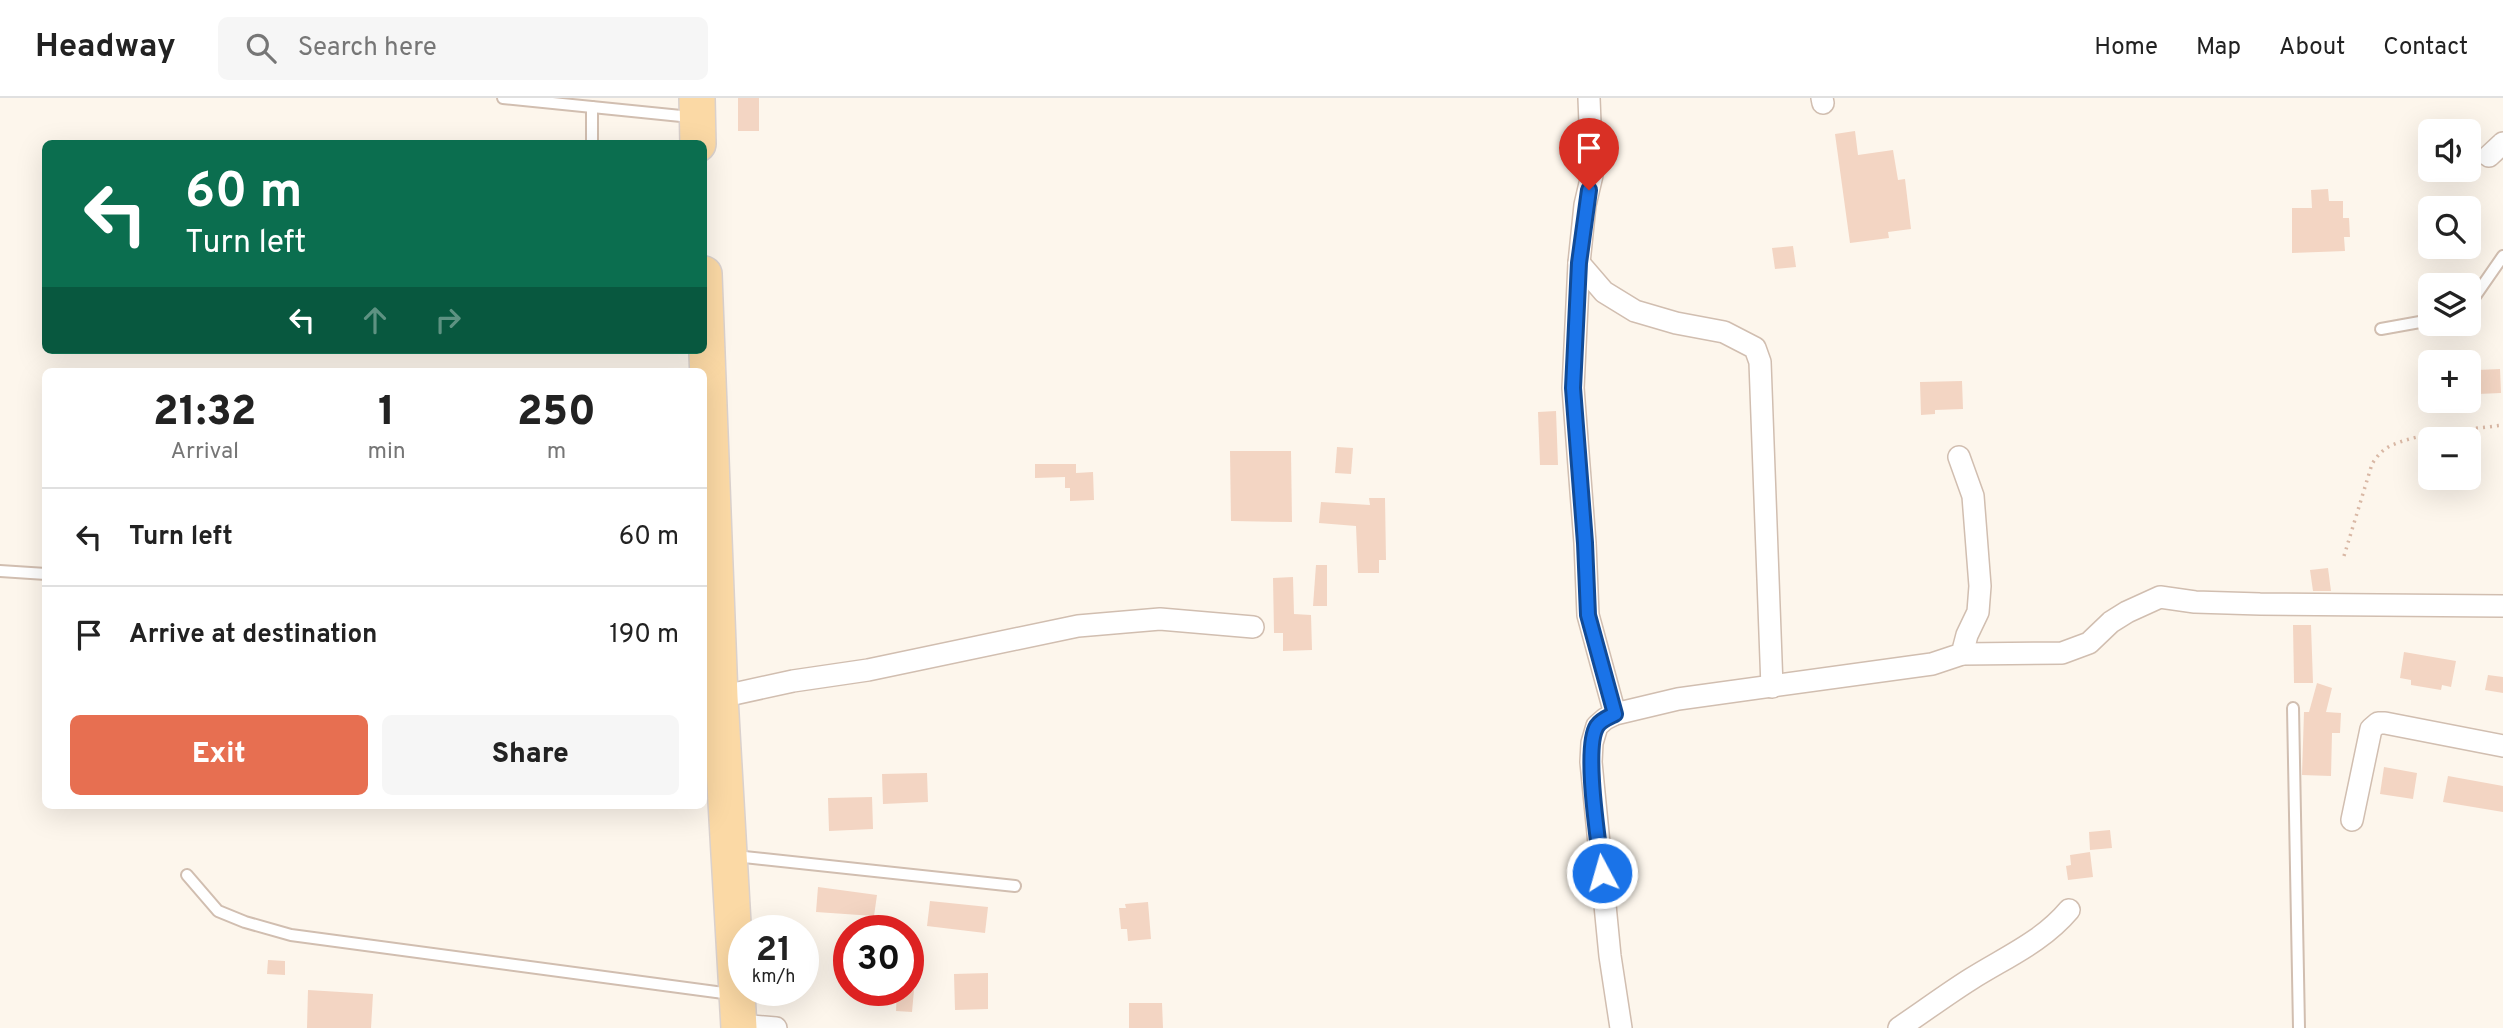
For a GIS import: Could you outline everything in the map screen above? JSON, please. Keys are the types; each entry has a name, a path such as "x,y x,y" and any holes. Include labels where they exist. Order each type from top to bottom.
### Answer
{"main road":[{"path":"707,433 710,592 720,697 738,1016"}],"street":[{"path":"1589,98 1592,175 1585,205 1579,263 1573,388 1588,615 1615,714"},
{"path":"1579,263 1604,292 1635,311 1676,323 1724,331 1755,348 1760,362 1772,687"},
{"path":"1959,457 1973,496 1980,586 1978,611 1962,654"},
{"path":"1621,1028 1610,956 1591,762 1592,743 1597,726 1615,714 1678,699 1931,664 1962,654 2062,653 2089,643 2111,622 2160,597 2195,602 2260,604 2503,606"},
{"path":"720,697 793,681 869,670 1077,626 1160,619 1253,627"},
{"path":"2352,820 2371,729 2378,723 2503,746"},
{"path":"1899,1028 1971,979 2054,928 2069,910"},
{"path":"738,1016 776,1028"}],"lane":[{"path":"503,98 697,120"},
{"path":"592,107 592,140"},
{"path":"2481,288 2503,256"},
{"path":"2381,329 2418,322"},
{"path":"0,571 42,574"},
{"path":"2293,708 2299,1028"},
{"path":"729,855 1015,886"},
{"path":"187,875 218,912 291,935 738,1016"}],"path":[{"path":"2344,556 2372,464 2378,454 2392,445 2432,435 2503,425"}],"building":[{"path":"738,98 759,98 759,131 738,131"},
{"path":"1855,131 1858,155 1893,150 1898,180 1905,179 1911,229 1888,232 1889,238 1850,243 1835,134"},
{"path":"2328,189 2329,201 2343,201 2343,218 2349,218 2350,237 2344,237 2345,251 2292,253 2292,208 2312,208 2311,190"},
{"path":"1793,246 1796,267 1775,269 1772,248"},
{"path":"2500,369 2501,393 2481,394 2481,370"},
{"path":"1962,381 1963,409 1935,410 1935,414 1921,415 1920,382"},
{"path":"1556,411 1558,465 1540,465 1538,412"},
{"path":"1337,447 1353,448 1351,474 1335,473"},
{"path":"1230,451 1291,451 1292,522 1231,521"},
{"path":"1035,464 1076,464 1076,473 1093,472 1094,500 1070,501 1070,488 1065,488 1065,477 1035,478"},
{"path":"1369,498 1385,498 1386,560 1379,560 1379,573 1358,573 1356,526 1319,523 1321,502 1370,505"},
{"path":"1316,565 1327,565 1327,606 1313,606"},
{"path":"2328,568 2331,591 2313,591 2310,570"},
{"path":"1293,577 1294,614 1311,615 1312,650 1283,651 1283,633 1274,633 1273,578"},
{"path":"2293,625 2311,625 2313,683 2294,683"},
{"path":"2404,652 2456,661 2451,687 2442,685 2441,690 2411,685 2411,680 2400,678"},
{"path":"2488,675 2503,677 2503,693 2485,690"},
{"path":"2317,683 2332,688 2326,712 2341,713 2340,733 2332,733 2331,776 2302,775 2304,712 2309,712"},
{"path":"2384,767 2417,773 2413,799 2380,794"},
{"path":"927,773 928,802 883,804 882,774"},
{"path":"2448,776 2503,786 2503,812 2443,802"},
{"path":"872,797 873,829 829,831 828,798"},
{"path":"2110,830 2112,848 2090,850 2089,832"},
{"path":"2090,852 2093,877 2068,880 2066,866 2071,865 2070,855"},
{"path":"818,887 877,895 874,915 816,912"},
{"path":"930,901 988,907 985,933 927,926"},
{"path":"1148,902 1151,939 1128,941 1127,929 1121,929 1119,908 1126,908 1125,904"},
{"path":"268,960 285,961 285,975 267,974"},
{"path":"988,973 988,1009 955,1010 954,974"},
{"path":"308,990 373,994 371,1028 307,1028"},
{"path":"1129,1003 1162,1003 1163,1028 1129,1028"},
{"path":"896,1006 913,1006 912,1012 896,1011"}],"route":[{"path":"1589,190 1579,263 1573,388 1588,615 1615,714 1597,726 1592,743 1591,762 1602,873"}]}
